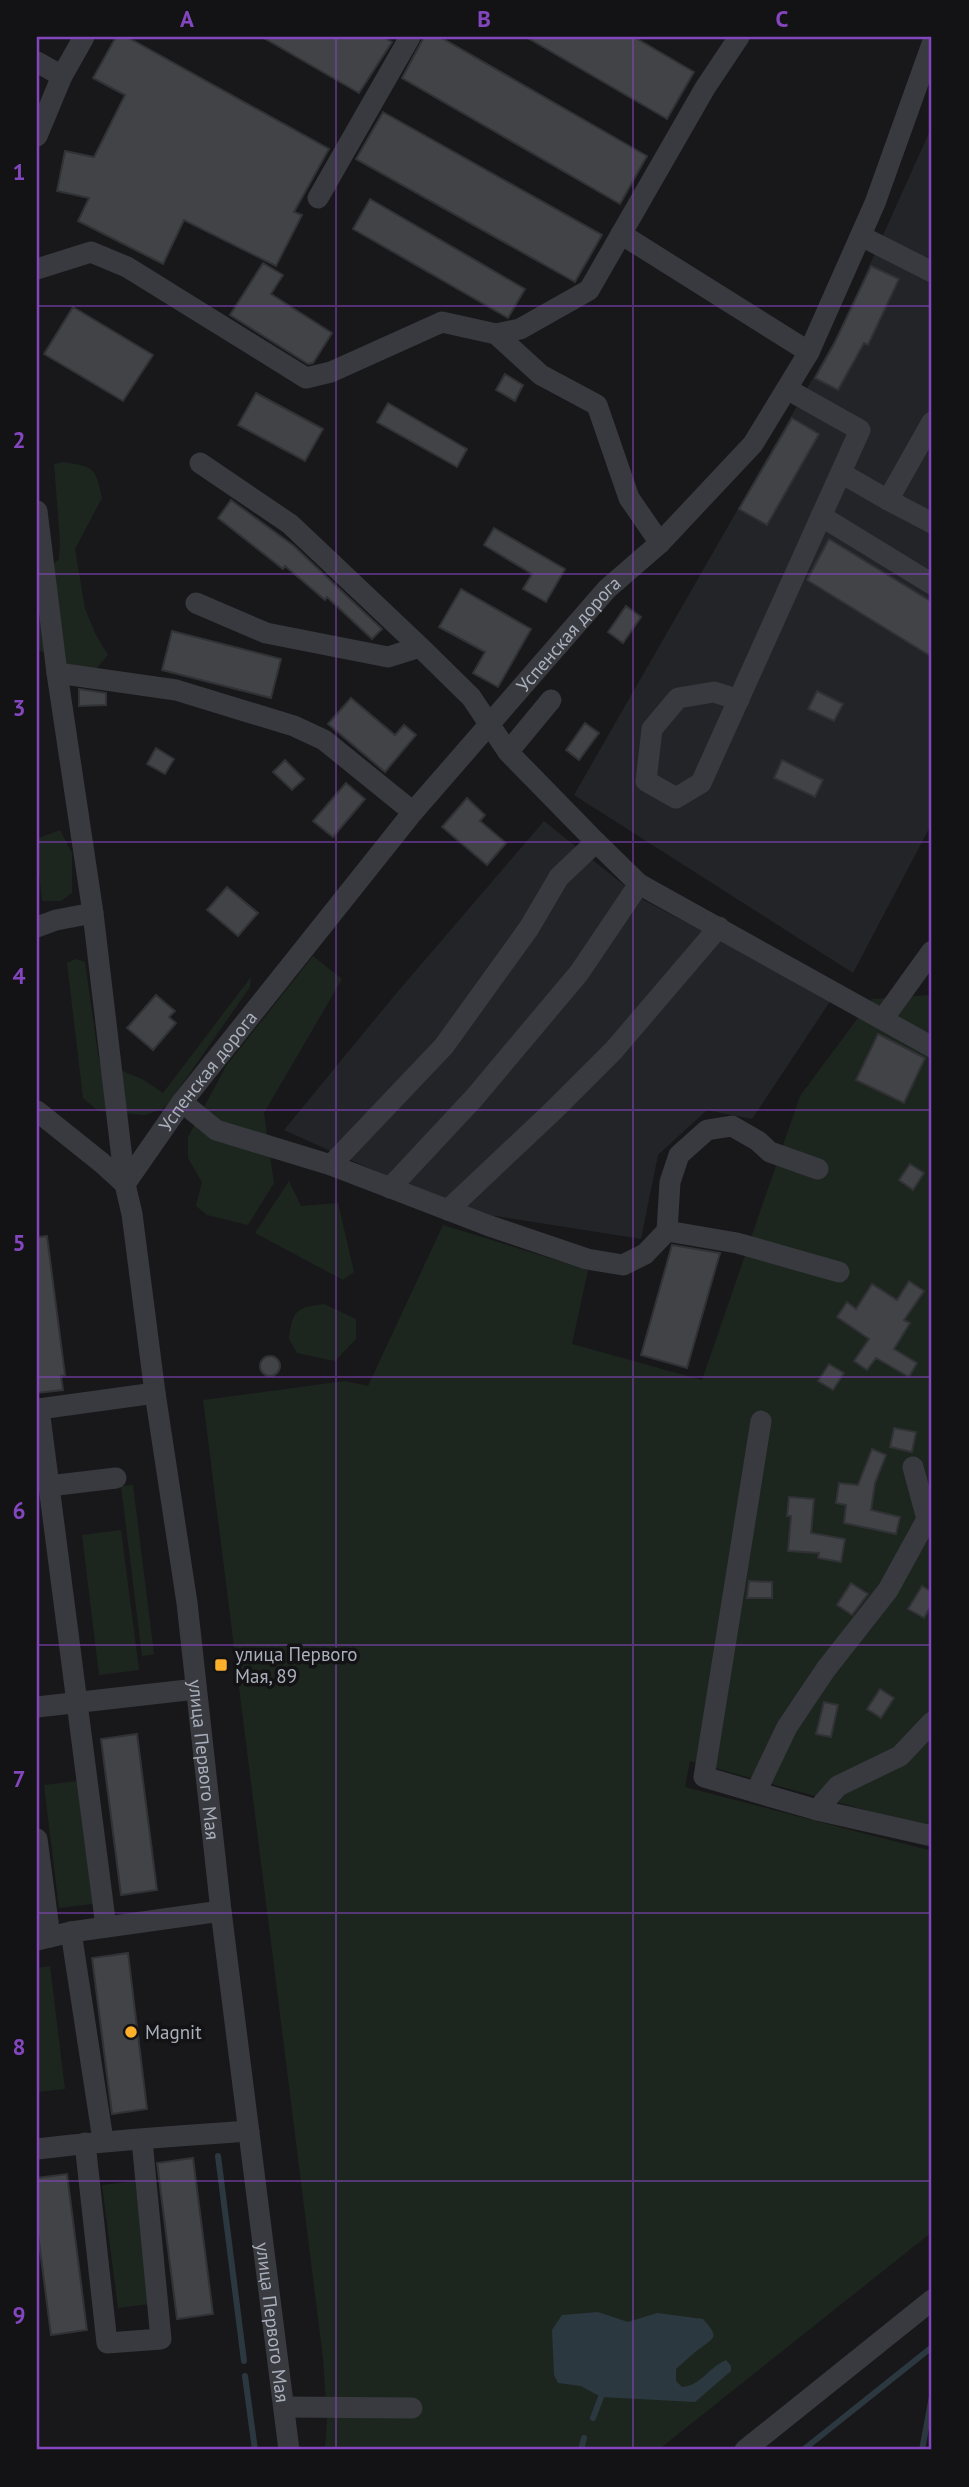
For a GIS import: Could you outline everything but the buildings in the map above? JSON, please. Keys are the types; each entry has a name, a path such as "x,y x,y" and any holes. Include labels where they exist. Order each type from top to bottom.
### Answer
{"street":[{"path":"37,136 62,76 84,37"},
{"path":"318,198 410,37"},
{"path":"37,269 90,252 103,257 127,267 306,377 331,372 442,322 496,334 520,329 589,290 705,88 739,37"},
{"name":"Успенская дорога","path":"125,1184 182,1102 413,812 607,589 660,542 753,444 809,352 861,236 932,44"},
{"path":"37,62 62,76"},
{"path":"621,234 809,352"},
{"path":"861,236 932,272"},
{"path":"496,334 541,375 597,405 629,498 660,542"},
{"path":"739,700 714,692 678,698 652,729 646,781 676,798 701,783 739,700 860,430 787,389"},
{"path":"888,500 932,422"},
{"path":"200,463 290,524 421,647 471,697 508,752 639,884 932,1047"},
{"path":"841,473 932,523"},
{"name":"улица Первого Мая","path":"37,511 57,673 93,913 125,1184 132,1214 155,1393 187,1604 220,1911 289,2450"},
{"path":"821,516 932,584"},
{"path":"196,603 267,633 388,657 421,647"},
{"path":"57,673 176,690 294,726 324,740 413,812"},
{"path":"508,752 551,700"},
{"path":"331,1165 444,1046 529,928 559,877 596,842"},
{"path":"390,1188 474,1098 579,973 639,884"},
{"path":"37,927 56,920 93,913"},
{"path":"449,1210 614,1050 719,927"},
{"path":"883,1019 932,951"},
{"path":"182,1102 216,1130 331,1165 587,1259 623,1265 645,1255 667,1231 670,1182 679,1155 707,1130 732,1126 758,1140 770,1152 818,1169"},
{"path":"39,1117 125,1184"},
{"path":"667,1231 737,1243 839,1272"},
{"path":"106,1927 38,1408 155,1393"},
{"path":"761,1420 704,1777 817,1810 932,1836"},
{"path":"756,1792 787,1727 826,1670 888,1590 926,1519 928,1506 913,1468"},
{"path":"49,1486 116,1478"},
{"path":"37,1707 196,1689"},
{"path":"817,1810 838,1786 900,1756 932,1722"},
{"path":"37,1839 53,1936 94,2141 107,2343 160,2339 142,2140"},
{"path":"53,1936 220,1911"},
{"path":"37,2149 94,2141 249,2131"},
{"path":"745,2450 932,2300"},
{"path":"284,2407 412,2408"}],"shaded area":[{"path":"932,126 932,823 853,973 574,795 840,331"},
{"path":"63,462 82,465 92,470 102,498 75,549 85,609 108,655 96,669 79,671 37,649 37,565 52,565 59,559 54,464"},
{"path":"544,821 640,898 831,1000 752,1119 707,1110 658,1155 641,1239 464,1211 284,1130 394,996"},
{"path":"60,830 72,853 72,893 61,901 42,901 38,862 39,838"},
{"path":"313,956 342,979 264,1113 274,1183 248,1225 207,1215 196,1206 202,1182 188,1158 188,1137 226,1066"},
{"path":"76,959 85,962 99,1061 144,1080 163,1093 251,977 250,987 169,1103 162,1109 145,1115 98,1111 83,1098 67,963"},
{"path":"932,991 932,1827 690,1761 685,1787 932,1851 932,2232 658,2450 325,2450 327,2419 323,2358 203,1400 345,1381 368,1386 443,1225 588,1270 572,1344 702,1380 800,1096 872,999 930,995"},
{"path":"289,1181 301,1206 338,1203 354,1272 343,1280 255,1233"},
{"path":"324,1304 356,1319 356,1339 335,1361 297,1353 289,1339 297,1312"},
{"path":"133,1485 154,1654 142,1656 121,1486"},
{"path":"121,1530 139,1670 99,1675 82,1535"},
{"path":"78,1781 93,1904 59,1908 44,1785"},
{"path":"50,1966 65,2089 37,2092 37,1968"},
{"path":"135,2181 150,2304 118,2308 102,2185"},
{"path":"598,2312 628,2322 657,2313 703,2319 712,2330 712,2339 676,2369 676,2381 682,2387 689,2386 726,2360 731,2371 695,2402 601,2397 581,2386 558,2383 554,2375 552,2330 562,2315"}],"waterway":[{"path":"218,2156 244,2361"},
{"path":"803,2450 932,2347"},
{"path":"245,2376 255,2450"},
{"path":"922,2450 932,2396"},
{"path":"593,2418 601,2397"},
{"path":"581,2450 584,2438"}],"place":[{"name":"улица Первого Мая, 89","path":"221,1665"},
{"name":"Magnit","path":"131,2032"}]}
